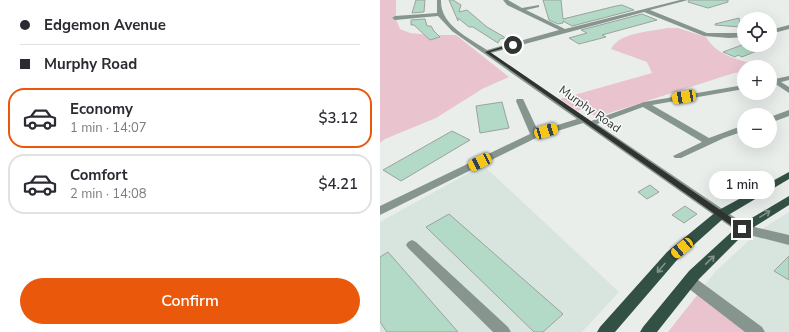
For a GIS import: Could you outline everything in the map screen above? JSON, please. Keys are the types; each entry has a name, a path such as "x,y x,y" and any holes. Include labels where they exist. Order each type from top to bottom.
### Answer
{"main road":[{"path":"604,332 672,256 721,214 789,175"},
{"path":"648,332 688,281 742,229 789,200"}],"street":[{"path":"395,18 439,14 439,0"},
{"path":"505,0 521,10 565,30"},
{"path":"487,52 565,30 686,0"},
{"path":"521,10 537,6"},
{"path":"644,10 706,35 737,35"},
{"name":"Murphy Road","path":"439,14 444,22 454,30 742,229"},
{"path":"777,30 789,27"},
{"path":"777,80 789,78"},
{"path":"777,84 789,91"},
{"path":"380,211 535,135 587,122 644,104 737,88"},
{"path":"520,100 535,135"},
{"path":"644,104 709,142"},
{"path":"777,117 789,113"},
{"path":"678,156 737,131"},
{"path":"742,229 789,240"},
{"path":"412,245 503,332"},
{"path":"688,281 757,332"}],"shaded area":[{"path":"380,0 396,0 396,17 392,19 396,19 400,29 410,33 456,35 509,77 482,89 436,118 385,139 380,143"},
{"path":"667,28 678,28 706,37 717,50 733,58 741,60 737,60 737,73 597,117 582,109 578,111 560,99 652,73 647,62 611,49 615,43 621,39 644,32"},
{"path":"483,165 619,292 582,332 380,332 380,222"},
{"path":"789,212 789,332 752,332 698,294 715,272 760,230"},
{"path":"698,294 752,332 668,332"}],"building":[{"path":"416,0 425,0 424,12 412,13"},
{"path":"449,0 453,0 461,5 459,12 467,10 487,27 506,38 500,39 498,43 473,27 469,27 458,18 458,21"},
{"path":"543,0 561,0 563,19 622,5 634,10 572,26 563,21 563,23 558,24 549,20"},
{"path":"689,0 728,0 728,2 708,8 688,2"},
{"path":"642,14 657,20 602,35 606,37 579,44 569,38 587,33 581,30"},
{"path":"737,18 737,27 715,24"},
{"path":"425,19 427,26 431,26 440,37 430,40 414,25 411,25 411,20"},
{"path":"737,47 737,52 754,52 742,57 738,55 735,57 723,52"},
{"path":"502,102 509,128 480,133 476,106"},
{"path":"452,131 470,140 401,181 383,170"},
{"path":"650,185 659,192 647,199 638,192"},
{"path":"685,206 697,214 684,223 672,215"},
{"path":"449,214 563,314 543,332 534,332 426,227"},
{"path":"388,252 458,332 387,332 380,322 380,257"},
{"path":"789,256 789,280 774,271"}],"route":[{"path":"513,45 487,52 742,229"}]}
